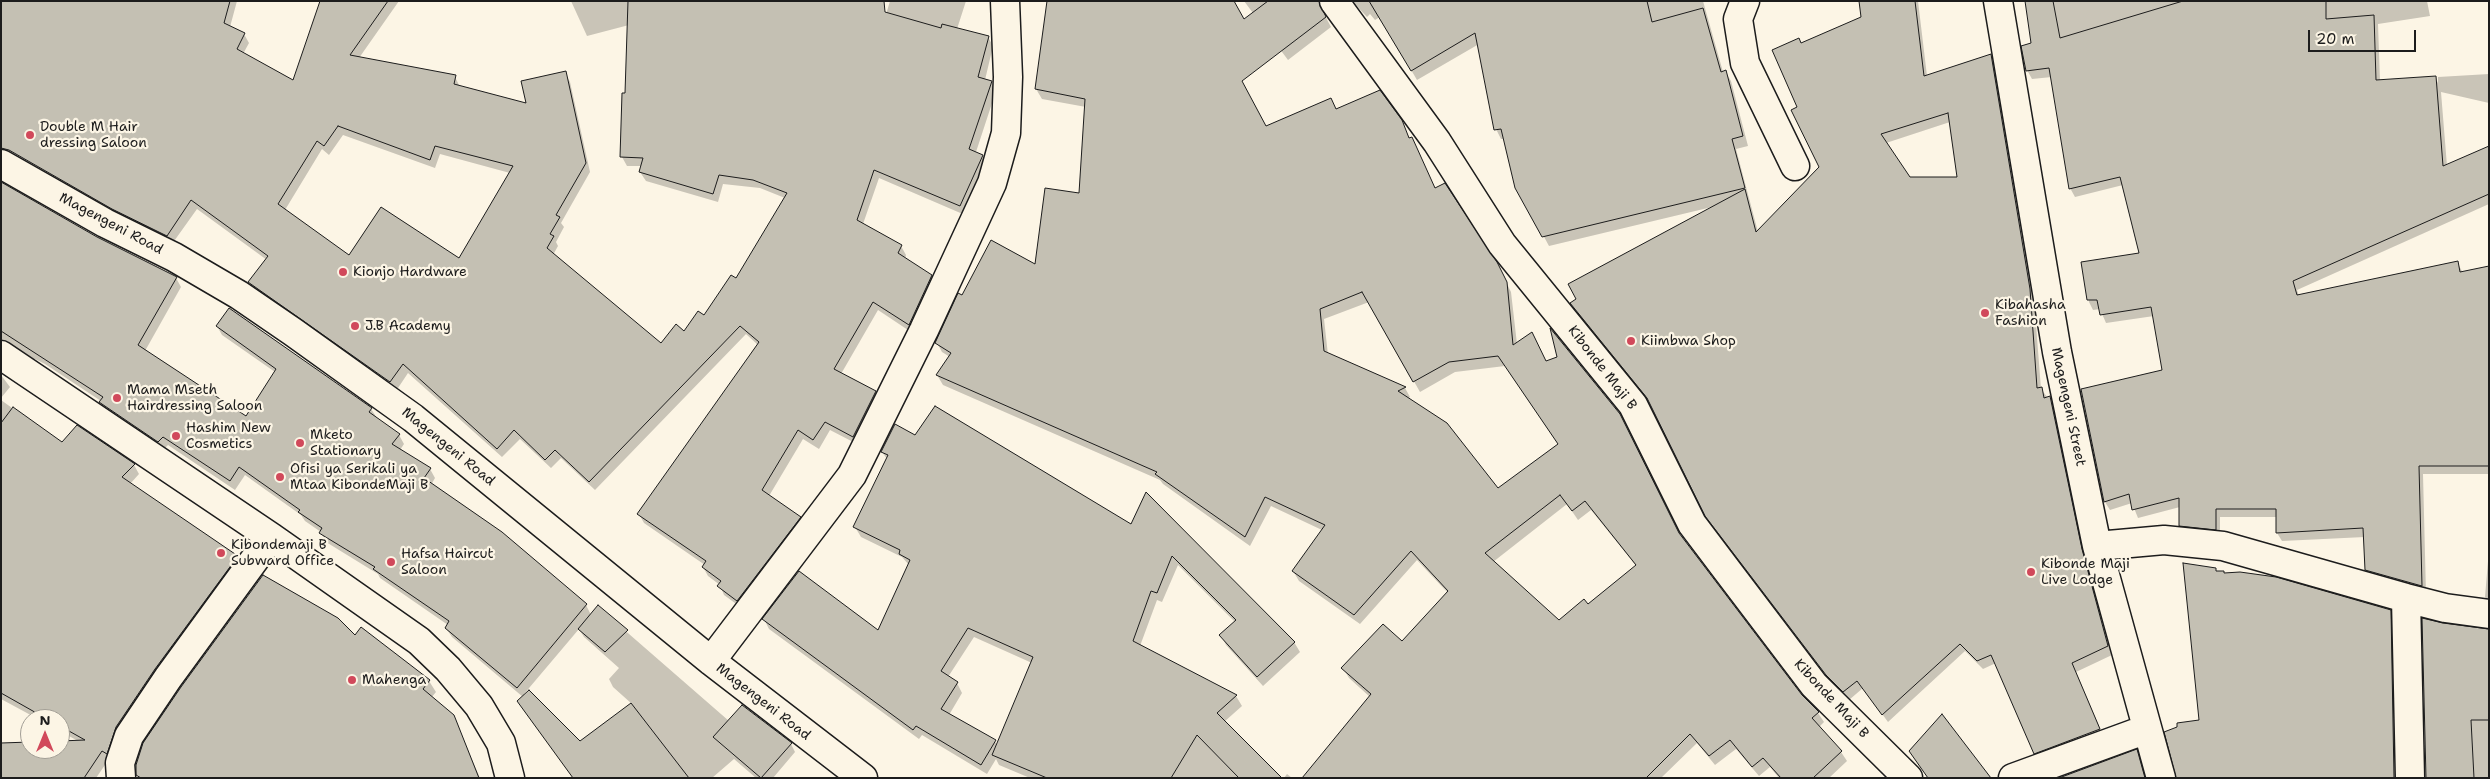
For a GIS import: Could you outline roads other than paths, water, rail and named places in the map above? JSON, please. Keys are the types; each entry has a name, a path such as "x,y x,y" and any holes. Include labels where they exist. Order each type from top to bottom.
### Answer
{"street":[{"path":"711,661 852,475 924,330 992,183 1006,133 1008,77 1005,1"},
{"name":"Kibonde Maji B","path":"1334,1 1437,142 1502,244 1633,405 1692,524 1814,685 1908,778"},
{"path":"1746,1 1738,19 1744,63 1795,166"},
{"name":"Magengeni Street","path":"1998,1 2057,352 2098,546 2161,778"},
{"name":"Magengeni Road","path":"1,164 105,223 174,257 239,295 293,332 413,418 711,661 863,778"},
{"path":"1,355 271,537 419,641 448,669 479,706 501,743 510,778"},
{"path":"121,778 120,763 129,736 168,678 271,537"},
{"path":"2098,546 2164,540 2223,546 2445,608 2489,614"},
{"path":"2406,598 2410,778"},
{"path":"2013,778 2146,728"}],"place":[{"name":"Double M Hair dressing Saloon","path":"30,135"},
{"name":"Kionjo Hardware","path":"343,272"},
{"name":"Kibahasha Fashion","path":"1985,313"},
{"name":"J.B Academy","path":"355,326"},
{"name":"Kiimbwa Shop","path":"1631,341"},
{"name":"Mama Mseth Hairdressing Saloon","path":"117,398"},
{"name":"Hashim New Cosmetics","path":"176,436"},
{"name":"Mketo Stationary","path":"300,443"},
{"name":"Ofisi ya Serikali ya Mtaa KibondeMaji B","path":"280,477"},
{"name":"Kibondemaji B Subward Office","path":"221,553"},
{"name":"Hafsa Haircut Saloon","path":"391,562"},
{"name":"Kibonde Maji Live Lodge","path":"2031,572"},
{"name":"Mahenga","path":"352,680"}]}
